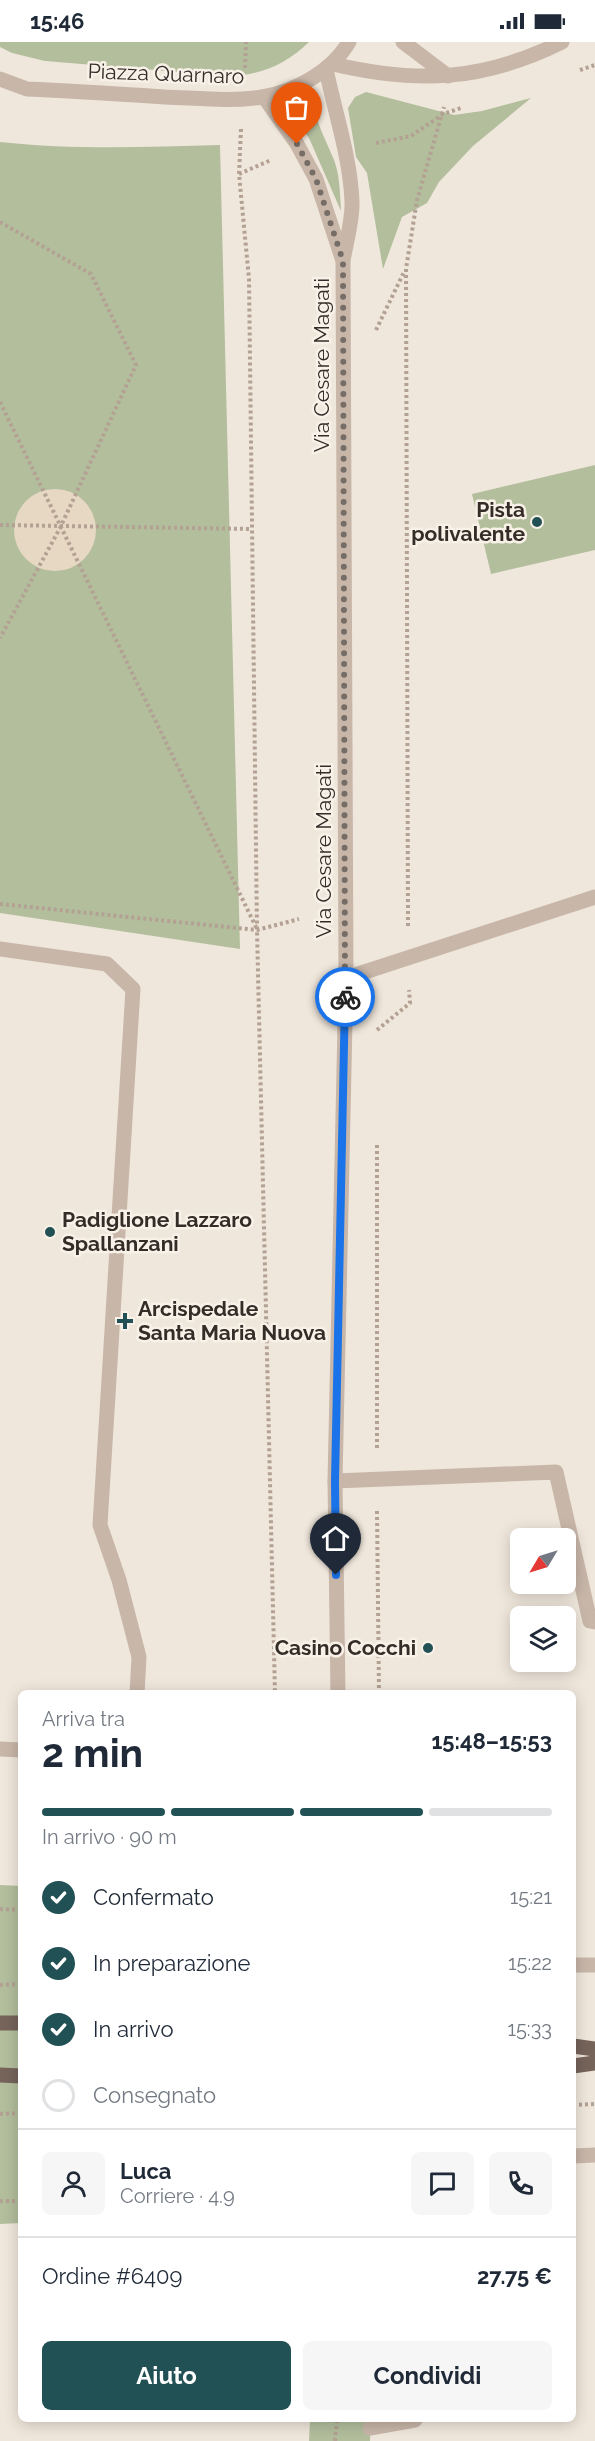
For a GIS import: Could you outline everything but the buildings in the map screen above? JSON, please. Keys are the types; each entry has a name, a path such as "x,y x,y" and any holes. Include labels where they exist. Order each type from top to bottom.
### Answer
{"main road":[{"path":"0,2023 18,2023"},
{"path":"576,2046 595,2049"},
{"path":"576,2065 595,2062"},
{"path":"0,2075 18,2076"}],"street":[{"name":"Piazza Quarnaro","path":"0,79 27,89 213,99 264,97 303,83 329,67 349,42"},
{"path":"403,42 448,76"},
{"path":"329,67 375,74 448,76 488,70 536,55 562,42"},
{"name":"Via Cesare Magati","path":"329,67 335,114 346,149 353,203 343,261 345,978 335,1481 338,1690"},
{"name":"Via Cesare Magati","path":"264,97 297,144 316,179 343,261"},
{"path":"345,978 595,897"},
{"path":"0,949 107,964 133,989 100,1525 119,1580 139,1657 137,1690"},
{"path":"335,1481 556,1472 590,1621 595,1622"},
{"path":"0,1749 18,1750"},
{"path":"576,1965 595,1965"},
{"path":"576,2156 595,2155"},
{"path":"370,2430 406,2422"}],"path":[{"path":"377,1040 377,1028 410,1003 405,476 406,269 417,200 443,114"},
{"path":"238,174 249,279 257,930 275,1690"},
{"path":"0,222 91,274 136,365 60,528 0,638"},
{"path":"0,402 257,930"},
{"path":"0,525 60,528 252,530"},
{"path":"0,904 257,930 299,919"},
{"path":"377,1135 379,1690"},
{"path":"0,1909 18,1910"},
{"path":"0,1984 18,1984"},
{"path":"576,2105 595,2104"},
{"path":"0,2114 18,2114"},
{"path":"0,2201 18,2201"},
{"path":"335,2441 336,2422"}],"green space":[{"path":"0,42 309,42 282,63 251,74 228,76 45,61 12,53 0,47"},
{"path":"366,92 454,115 482,111 531,98 473,146 439,182 427,203 402,217 383,269 367,173 356,157 348,108 355,97"},
{"path":"313,102 336,166 341,211 309,138 290,114"},
{"path":"0,142 83,147 220,145 240,949 0,913"},
{"name":"Pista polivalente","path":"595,465 595,550 491,574 472,494"},
{"path":"0,1885 18,1886 18,2223 0,2224"},
{"path":"310,2422 371,2422 370,2441 309,2441"}],"shaded area":[{"path":"47,489 63,489 78,496 89,507 96,522 93,546 84,559 63,571 47,571 32,564 21,553 14,538 14,522 21,507 32,496"}],"way so far":[{"path":"297,144 316,179 343,261 345,997"}],"place":[{"name":"Pista polivalente","path":"537,522"},
{"name":"Padiglione Lazzaro Spallanzani","path":"50,1232"},
{"name":"Arcispedale Santa Maria Nuova","path":"125,1321"},
{"name":"Casino Cocchi","path":"428,1648"}],"route":[{"path":"336,1575 335,1481 345,997"}]}
